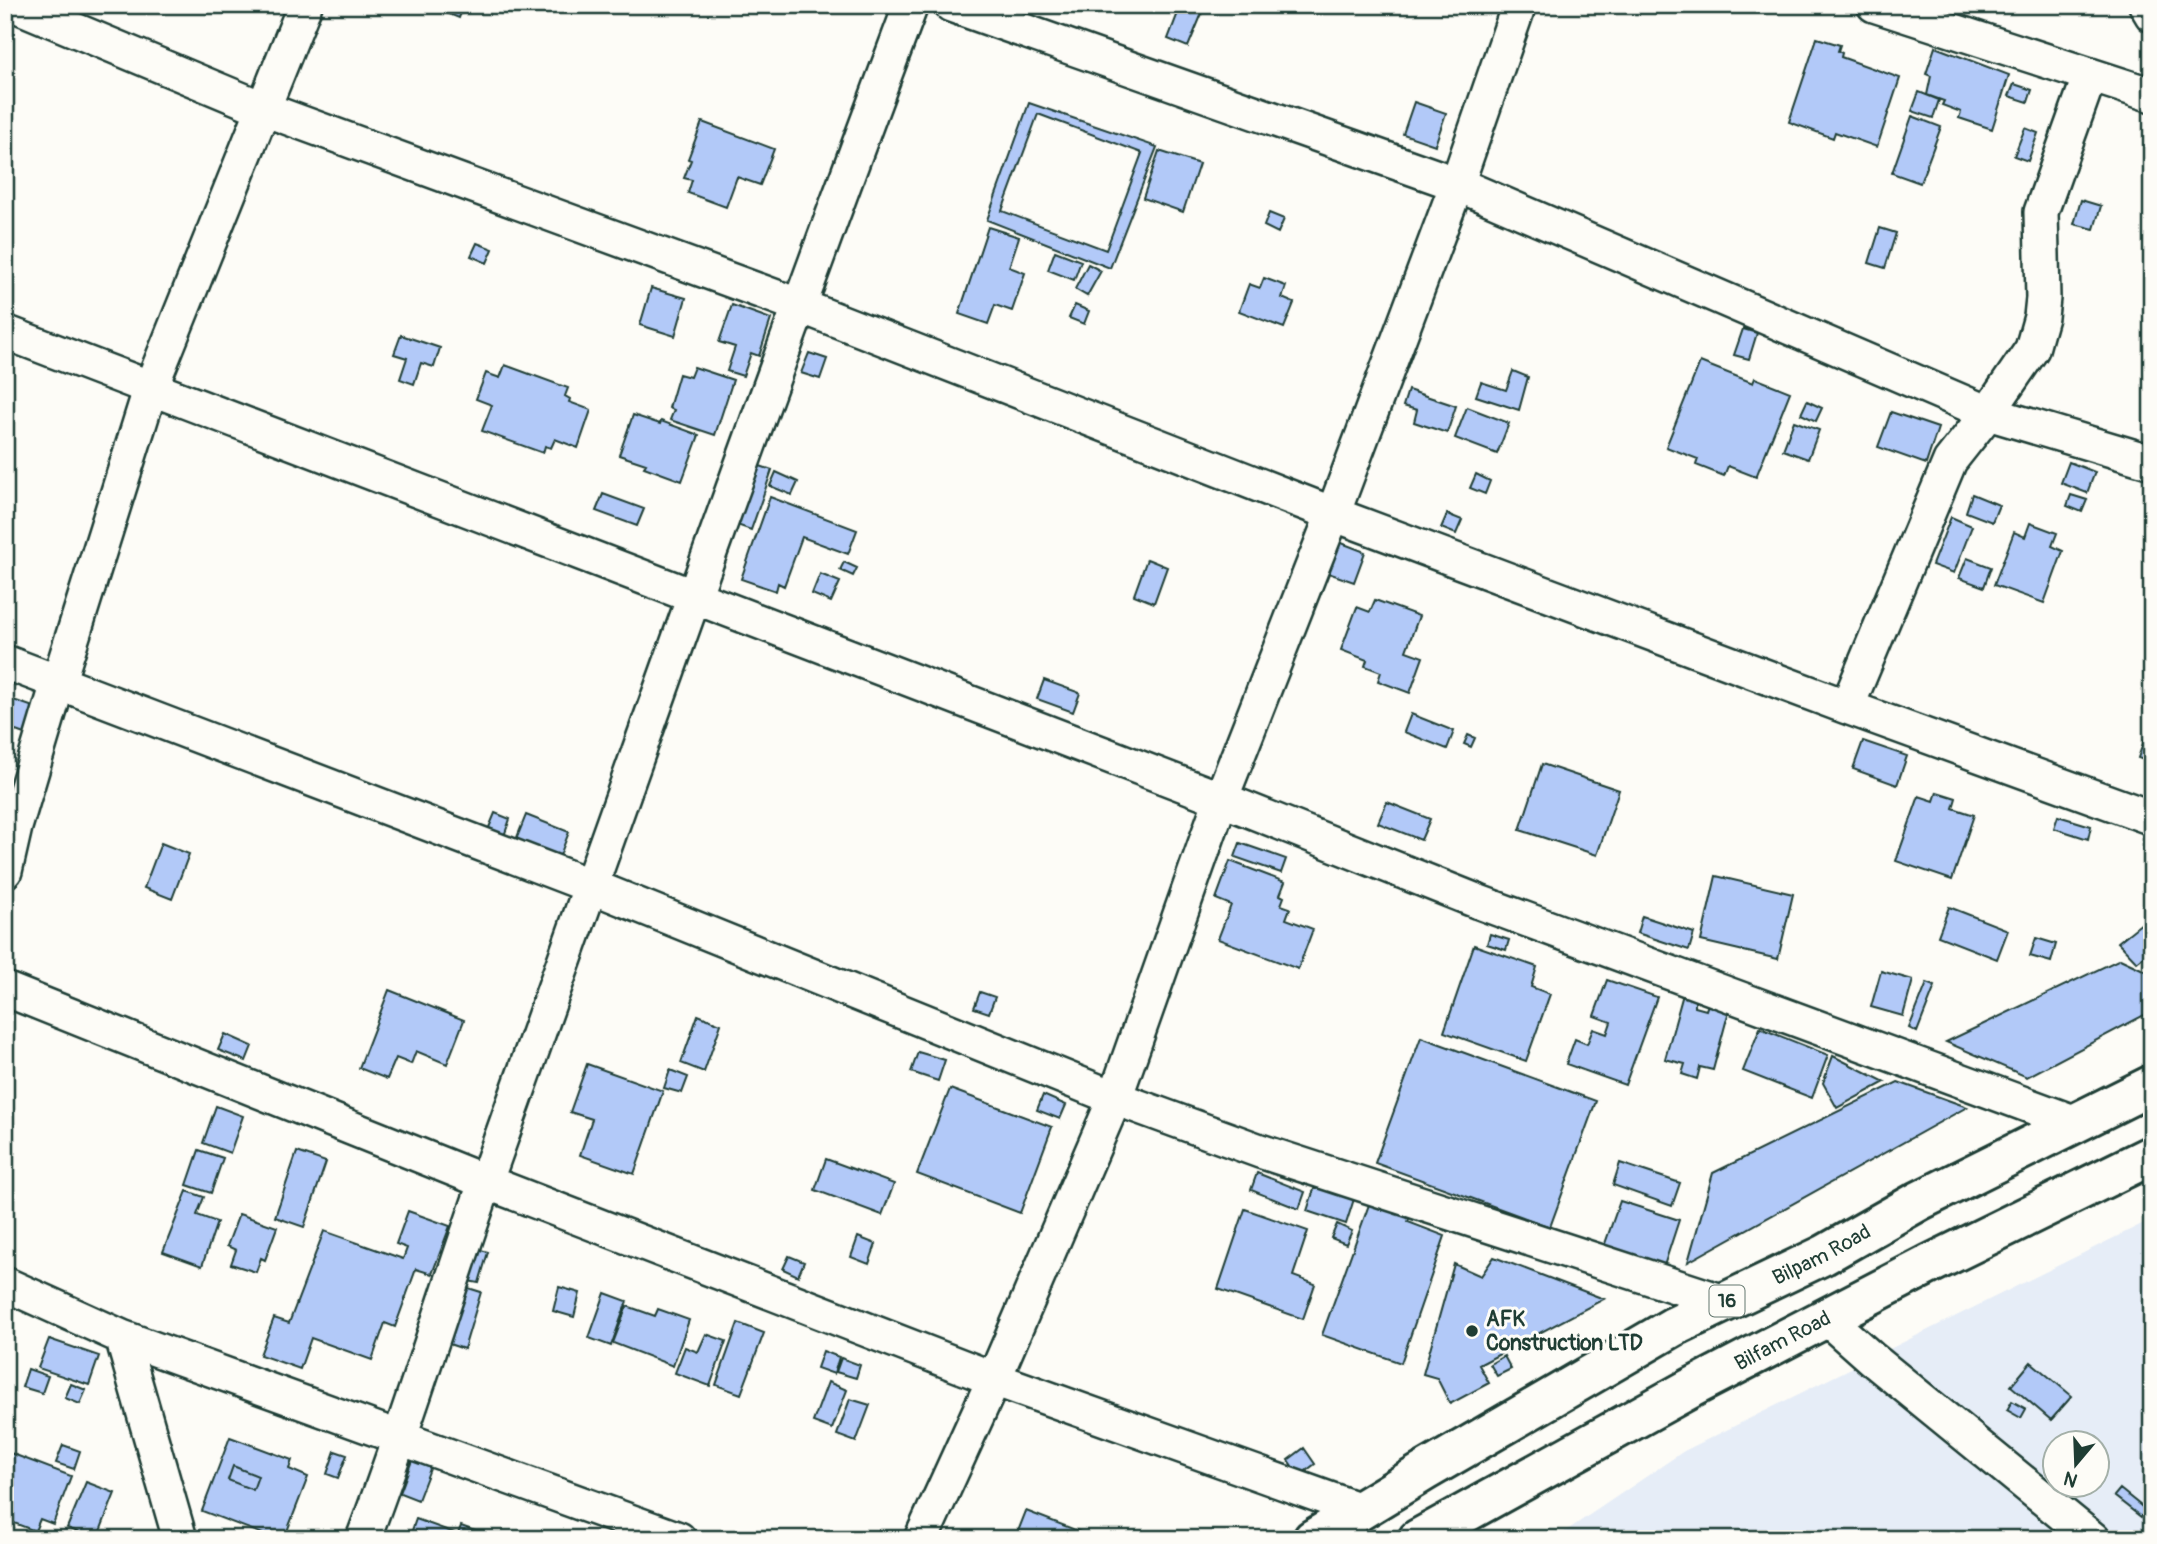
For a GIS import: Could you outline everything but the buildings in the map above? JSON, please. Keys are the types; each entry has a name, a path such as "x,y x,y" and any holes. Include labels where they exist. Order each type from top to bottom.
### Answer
{"main road":[{"name":"Bilpam Road","path":"1313,1539 1673,1327 1824,1255 1919,1201 2152,1085"},
{"name":"Bilfam Road","path":"1418,1539 1691,1388 1930,1264 2152,1155"}],"street":[{"path":"15,5 264,109 798,306 1333,514 2152,818"},
{"path":"5,871 15,827 58,683 151,387 305,5"},
{"path":"363,1539 401,1438 486,1182 694,597 798,306 911,5"},
{"path":"951,5 1457,184 1988,413 2152,462"},
{"path":"921,1539 994,1379 1115,1098 1222,799 1457,184 1519,5"},
{"path":"1874,5 2152,95"},
{"path":"2146,5 2152,15"},
{"path":"1847,707 1950,461 1988,413 2032,349 2043,298 2041,212 2090,75"},
{"path":"5,332 1222,799 1479,902 2076,1123"},
{"path":"5,662 591,886 1115,1098 1260,1151 1724,1302"},
{"path":"5,989 486,1182 994,1379 1360,1510"},
{"path":"5,1284 122,1337 679,1539"},
{"path":"1826,1318 1871,1358 2093,1539"},
{"path":"122,1337 180,1539"}],"shaded area":[{"path":"2152,1219 2152,1539 1554,1539 1684,1451"}],"place":[{"name":"AFK Construction LTD","path":"1472,1331"}]}
